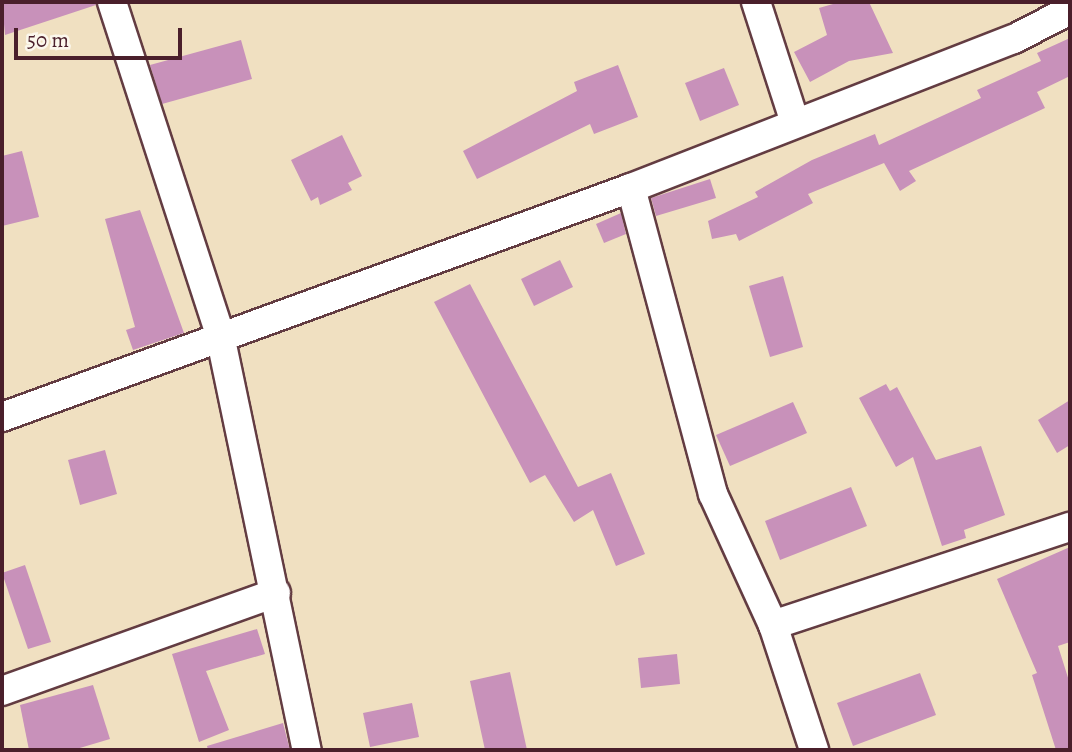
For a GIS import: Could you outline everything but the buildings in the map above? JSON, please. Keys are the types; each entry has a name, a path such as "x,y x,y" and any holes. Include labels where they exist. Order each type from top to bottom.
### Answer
{"street":[{"path":"111,2 220,335 307,750"},
{"path":"756,2 795,123"},
{"path":"2,417 220,335 631,188 1014,39 1070,10"},
{"path":"631,188 713,494 773,625 814,750"},
{"path":"773,625 1070,527"},
{"path":"2,691 276,593"}]}
